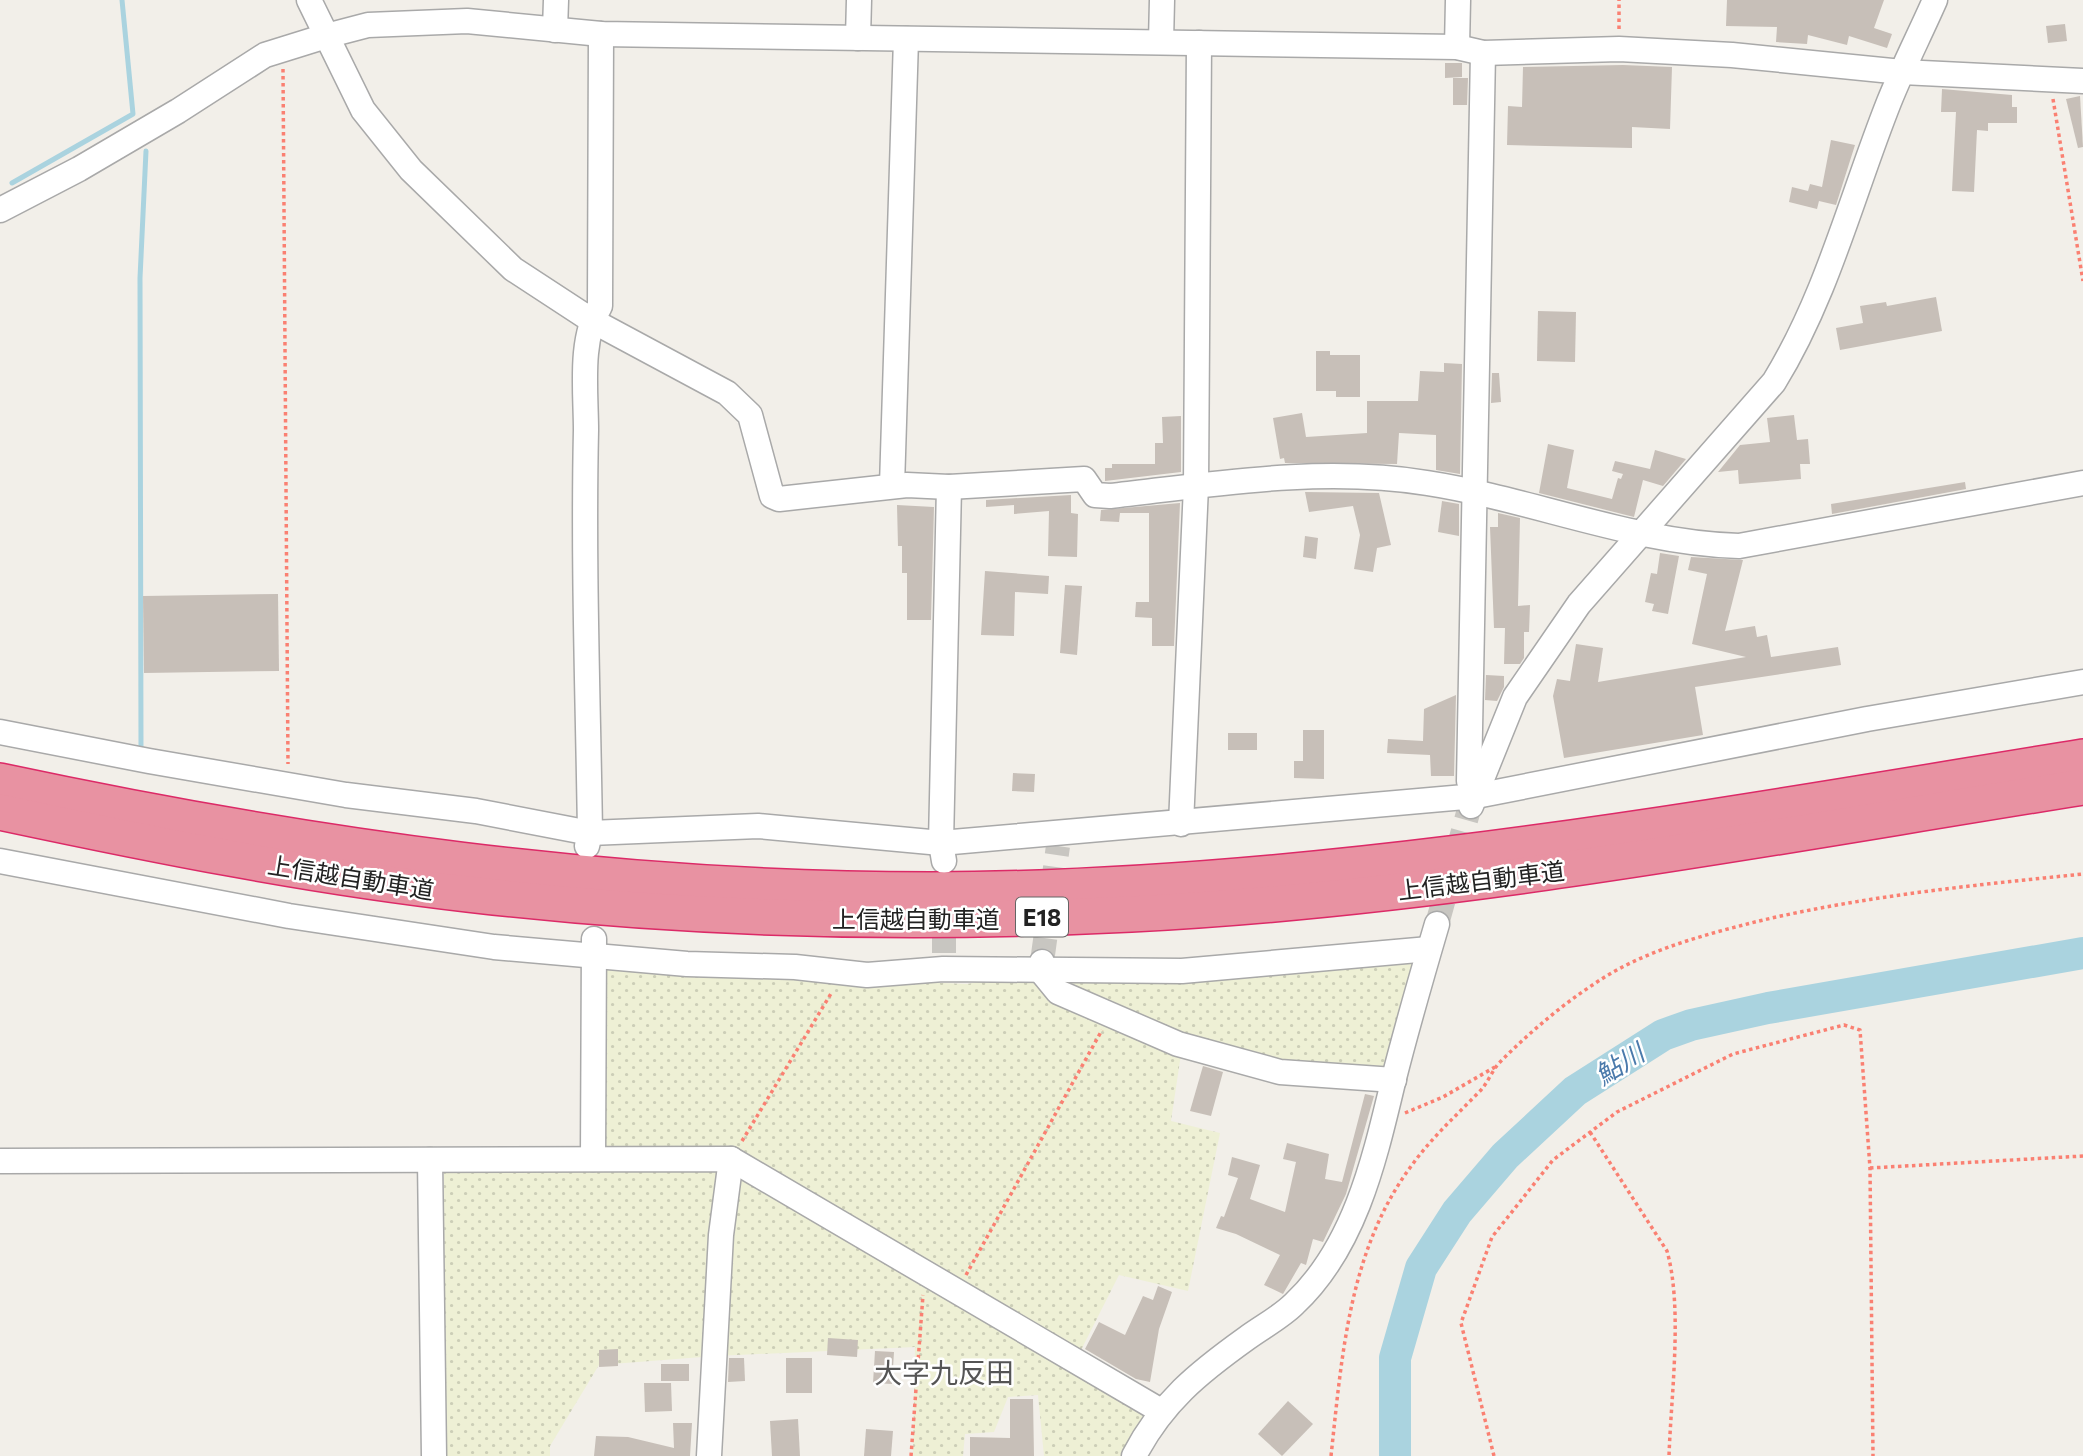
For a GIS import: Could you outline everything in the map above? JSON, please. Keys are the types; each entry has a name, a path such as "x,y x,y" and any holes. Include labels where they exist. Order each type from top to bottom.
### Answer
{"highway":[{"name":"上信越自動車道","path":"0,781 275,835 471,864 655,881 935,890 1208,878 1392,861 1685,821 2083,758"},
{"name":"上信越自動車道","path":"0,812 268,865 470,895 750,917 935,919 1131,914 1410,890 1623,861 2083,787"}],"street":[{"path":"309,0 363,110 411,170 513,269 591,320 727,393 744,406 750,415 772,496 786,500 892,486 949,487 1084,478 1094,495 1110,496 1278,478 1370,475 1473,492 1644,533 1717,546 1739,546 2083,483"},
{"path":"555,30 556,0"},
{"path":"858,38 859,0"},
{"path":"1161,42 1162,0"},
{"path":"1457,47 1458,0"},
{"path":"1472,805 1515,697 1579,604 1774,382 1791,354 1860,190 1902,72 1936,0"},
{"path":"0,210 123,144 265,55 368,24 467,21 601,34 1457,47 1483,53 1619,49 1732,55 1902,72 2083,81"},
{"path":"588,839 585,468 591,320 600,306 601,34"},
{"path":"892,486 906,39"},
{"path":"1181,824 1196,486 1199,43"},
{"path":"1472,805 1469,781 1473,492 1483,53"},
{"path":"943,852 949,487"},
{"path":"0,732 346,795 476,811 588,839 758,826 943,852 1181,824 1472,805 1867,719 2083,682"},
{"path":"0,861 289,916 494,947 594,948 867,975 944,961 1182,971 1429,949"},
{"path":"1135,1456 1161,1411 1217,1359 1294,1304 1325,1265 1361,1200 1386,1120 1394,1080 1437,924"},
{"path":"593,1159 594,948"},
{"path":"1041,966 1058,992 1178,1044 1280,1072 1394,1080"},
{"path":"709,1456 721,1235 731,1159"},
{"path":"0,1161 731,1159 1161,1411"},
{"path":"430,1160 434,1456"}],"path":[{"path":"1619,0 1619,49"},
{"path":"283,49 289,784"},
{"path":"2049,79 2083,281"},
{"path":"1386,1120 1443,1097 1497,1066 1549,1017 1596,982 1654,954 1708,933 1872,899 2083,874"},
{"path":"731,1159 844,972"},
{"path":"957,1291 1109,1016"},
{"path":"1494,1456 1461,1323 1492,1237 1553,1160 1617,1112 1733,1054 1844,1025 1860,1030 1870,1168 1873,1456"},
{"path":"1331,1456 1344,1339 1371,1235 1410,1167 1432,1140 1484,1087 1497,1066"},
{"path":"1590,1132 1667,1251 1672,1268 1674,1302 1669,1456"},
{"path":"1870,1168 2083,1156"},
{"path":"911,1456 925,1272"}],"green space":[{"path":"1420,954 1379,1079 1181,1054 1171,1121 1220,1133 1188,1291 1119,1275 1076,1360 1146,1415 1128,1456 1044,1456 1038,1395 1008,1397 994,1432 965,1434 963,1456 913,1456 915,1347 715,1356 599,1365 550,1446 550,1456 445,1456 444,1173 604,1170 604,969 967,984 1040,970"}],"building":[{"path":"1727,0 1884,0 1874,28 1892,34 1887,48 1849,36 1847,45 1808,35 1807,44 1776,42 1777,27 1726,26"},
{"path":"2065,24 2067,41 2048,43 2046,26"},
{"path":"1445,63 1462,63 1462,77 1445,78"},
{"path":"1523,67 1672,67 1670,129 1632,127 1632,148 1507,145 1508,106 1522,107"},
{"path":"1453,78 1468,78 1467,105 1453,105"},
{"path":"1942,89 2012,95 2012,107 2017,107 2017,123 1988,123 1988,131 1977,130 1974,192 1952,191 1956,112 1941,112"},
{"path":"2080,96 2083,147 2078,148 2066,99"},
{"path":"1831,140 1855,145 1836,205 1819,201 1817,209 1789,202 1792,187 1808,191 1810,184 1822,187"},
{"path":"1936,297 1942,331 1840,350 1836,328 1863,323 1860,306 1886,302 1887,306"},
{"path":"1538,311 1576,312 1575,362 1537,361"},
{"path":"1316,351 1330,351 1330,355 1360,355 1360,397 1336,397 1336,391 1316,391"},
{"path":"1444,363 1462,364 1460,474 1436,470 1436,435 1399,433 1397,464 1285,463 1284,458 1280,459 1273,418 1302,413 1306,437 1367,433 1367,401 1418,401 1420,371 1444,372"},
{"path":"1492,373 1499,373 1501,402 1491,403"},
{"path":"1794,415 1797,440 1808,439 1810,464 1800,464 1801,479 1739,484 1738,470 1718,472 1740,445 1770,442 1767,418"},
{"path":"1181,416 1181,472 1105,481 1105,468 1112,468 1112,464 1155,464 1155,443 1163,443 1162,417"},
{"path":"1548,444 1574,450 1567,488 1612,499 1618,478 1621,479 1623,474 1612,471 1615,461 1650,469 1655,450 1686,459 1663,486 1643,480 1634,517 1539,493"},
{"path":"1965,482 1966,489 1832,514 1831,504"},
{"path":"1305,492 1379,493 1391,545 1377,548 1373,572 1354,569 1360,535 1353,506 1309,512"},
{"path":"1071,495 1071,513 1078,514 1077,557 1048,556 1049,511 1014,514 1014,505 986,507 986,500"},
{"path":"1442,501 1459,504 1459,536 1438,532"},
{"path":"1180,503 1174,646 1152,646 1152,618 1135,617 1136,602 1149,602 1149,513 1120,513 1119,522 1100,521 1101,510"},
{"path":"897,505 934,507 931,620 907,620 907,573 902,573 902,546 898,546"},
{"path":"1498,513 1520,518 1518,606 1530,605 1529,632 1524,632 1524,658 1520,664 1504,664 1505,628 1494,628 1490,527 1498,527"},
{"path":"1305,536 1318,538 1316,559 1303,557"},
{"path":"1660,553 1679,556 1668,614 1652,611 1654,604 1645,602 1651,573 1657,574"},
{"path":"1691,557 1743,560 1725,631 1755,626 1757,637 1767,635 1771,657 1838,647 1841,665 1695,687 1703,735 1564,758 1553,696 1557,679 1570,681 1576,644 1603,648 1598,682 1746,657 1692,644 1707,574 1688,570"},
{"path":"985,571 1049,576 1048,594 1015,592 1014,636 981,635"},
{"path":"1065,585 1082,586 1077,655 1060,653"},
{"path":"278,594 279,671 144,673 143,596"},
{"path":"1486,675 1504,676 1504,687 1497,701 1485,700"},
{"path":"1456,695 1454,776 1431,776 1430,755 1387,753 1388,739 1423,741 1424,709"},
{"path":"1303,730 1324,730 1324,779 1294,778 1294,761 1303,761"},
{"path":"1228,733 1257,733 1257,750 1228,750"},
{"path":"1013,773 1035,774 1034,792 1012,791"},
{"path":"1203,1066 1223,1072 1211,1116 1190,1111"},
{"path":"1365,1094 1374,1096 1346,1194 1323,1242 1313,1239 1306,1265 1301,1263 1283,1294 1264,1285 1280,1255 1236,1234 1216,1228 1221,1216 1224,1217 1238,1178 1228,1175 1232,1157 1260,1165 1250,1199 1285,1212 1296,1162 1283,1159 1287,1143 1329,1154 1325,1179 1342,1182"},
{"path":"1158,1286 1172,1292 1159,1329 1150,1382 1136,1379 1085,1349 1099,1322 1125,1335 1143,1296 1153,1300"},
{"path":"828,1338 858,1340 857,1357 827,1355"},
{"path":"618,1349 618,1366 599,1367 599,1350"},
{"path":"875,1351 894,1352 892,1384 873,1383"},
{"path":"729,1358 744,1358 745,1381 728,1382"},
{"path":"786,1358 812,1358 812,1393 786,1393"},
{"path":"661,1364 689,1364 689,1381 661,1381"},
{"path":"644,1383 671,1383 672,1411 645,1412"},
{"path":"1010,1399 1033,1399 1034,1456 970,1456 970,1437 1010,1438"},
{"path":"1288,1401 1313,1424 1282,1456 1258,1434"},
{"path":"798,1419 800,1456 772,1456 770,1421"},
{"path":"673,1423 692,1423 690,1456 594,1456 596,1436 628,1437 674,1448"},
{"path":"866,1429 893,1431 891,1456 864,1456"}],"waterway":[{"path":"12,183 133,114 122,0"},
{"path":"141,747 140,278 146,151"},
{"name":"鮎川","path":"1395,1456 1395,1358 1421,1268 1457,1212 1505,1156 1575,1091 1663,1035 1691,1025 1768,1008 2083,953"}],"tunnel":[{"path":"1437,924 1468,813"},
{"path":"1042,962 1058,846"},
{"path":"944,903 944,953"}],"district":[{"name":"大字九反田","path":"944,1372"}]}
